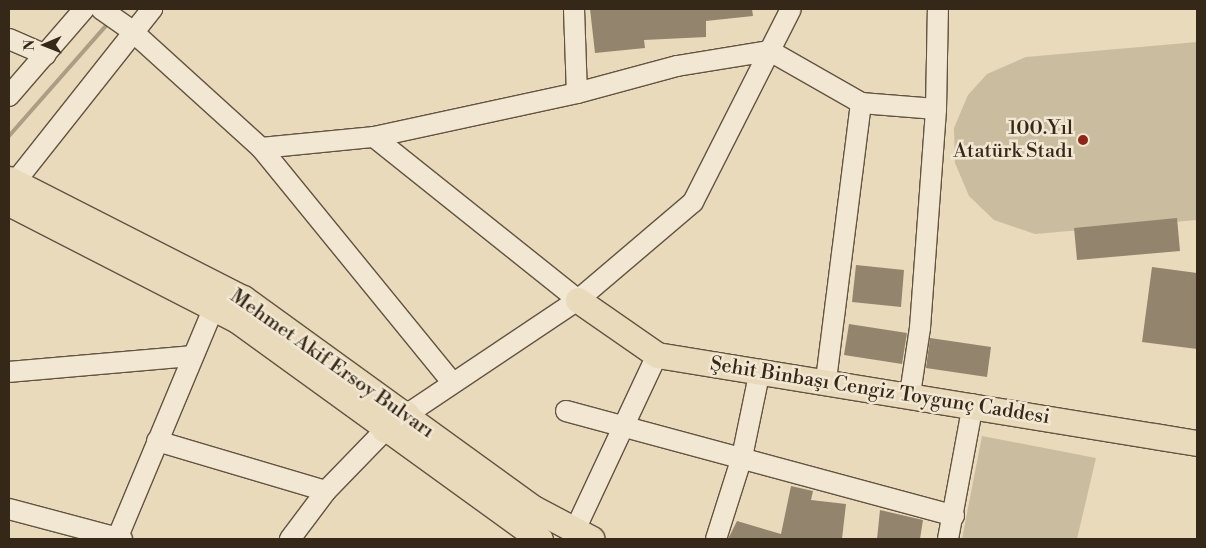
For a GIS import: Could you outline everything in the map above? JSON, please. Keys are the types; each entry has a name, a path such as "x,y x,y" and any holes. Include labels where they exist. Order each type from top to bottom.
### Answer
{"main road":[{"name":"Mehmet Akif Ersoy Bulvarı","path":"11,188 214,307 535,509 583,536"},
{"name":"Mehmet Akif Ersoy Bulvarı","path":"11,188 243,298 540,539"},
{"name":"Şehit Binbaşı Cengiz Toygunç Caddesi","path":"578,300 657,355 826,380 1197,443"}],"street":[{"path":"9,96 84,9"},
{"path":"101,9 132,31 261,148 452,382"},
{"path":"11,188 132,31 152,9"},
{"path":"574,9 577,93"},
{"path":"290,539 326,491 396,422 452,382 578,300 693,202 791,9"},
{"path":"910,394 920,328 936,108 938,9"},
{"path":"9,39 46,54"},
{"path":"261,148 374,137 577,93 677,66 770,51 860,103 936,108"},
{"path":"826,380 860,103"},
{"path":"374,137 578,300"},
{"path":"9,509 119,539 157,441 214,307"},
{"path":"583,536 622,426 657,355"},
{"path":"9,372 192,356"},
{"path":"716,539 742,457 760,370"},
{"path":"948,539 954,516 973,404"},
{"path":"566,410 954,516"},
{"path":"157,441 326,491"}],"shaded area":[{"name":"100.Yıl Atatürk Stadı","path":"1197,42 1197,220 1035,234 994,220 969,196 955,163 954,128 968,95 987,74 1026,57"},
{"path":"982,436 1096,458 1077,539 962,539"}],"building":[{"path":"590,9 752,9 753,16 706,21 706,37 644,40 645,48 595,53"},
{"path":"1177,218 1180,251 1077,260 1074,228"},
{"path":"856,265 904,270 901,307 852,302"},
{"path":"1152,267 1197,273 1197,349 1142,342"},
{"path":"849,324 907,333 902,364 844,355"},
{"path":"930,338 991,347 987,377 926,368"},
{"path":"791,486 813,491 811,500 846,504 842,539 728,539 737,521 781,534"},
{"path":"880,510 923,520 920,539 877,539"}],"waterway":[{"path":"9,136 110,21"}],"place":[{"name":"100.Yıl Atatürk Stadı","path":"1083,140"}]}
